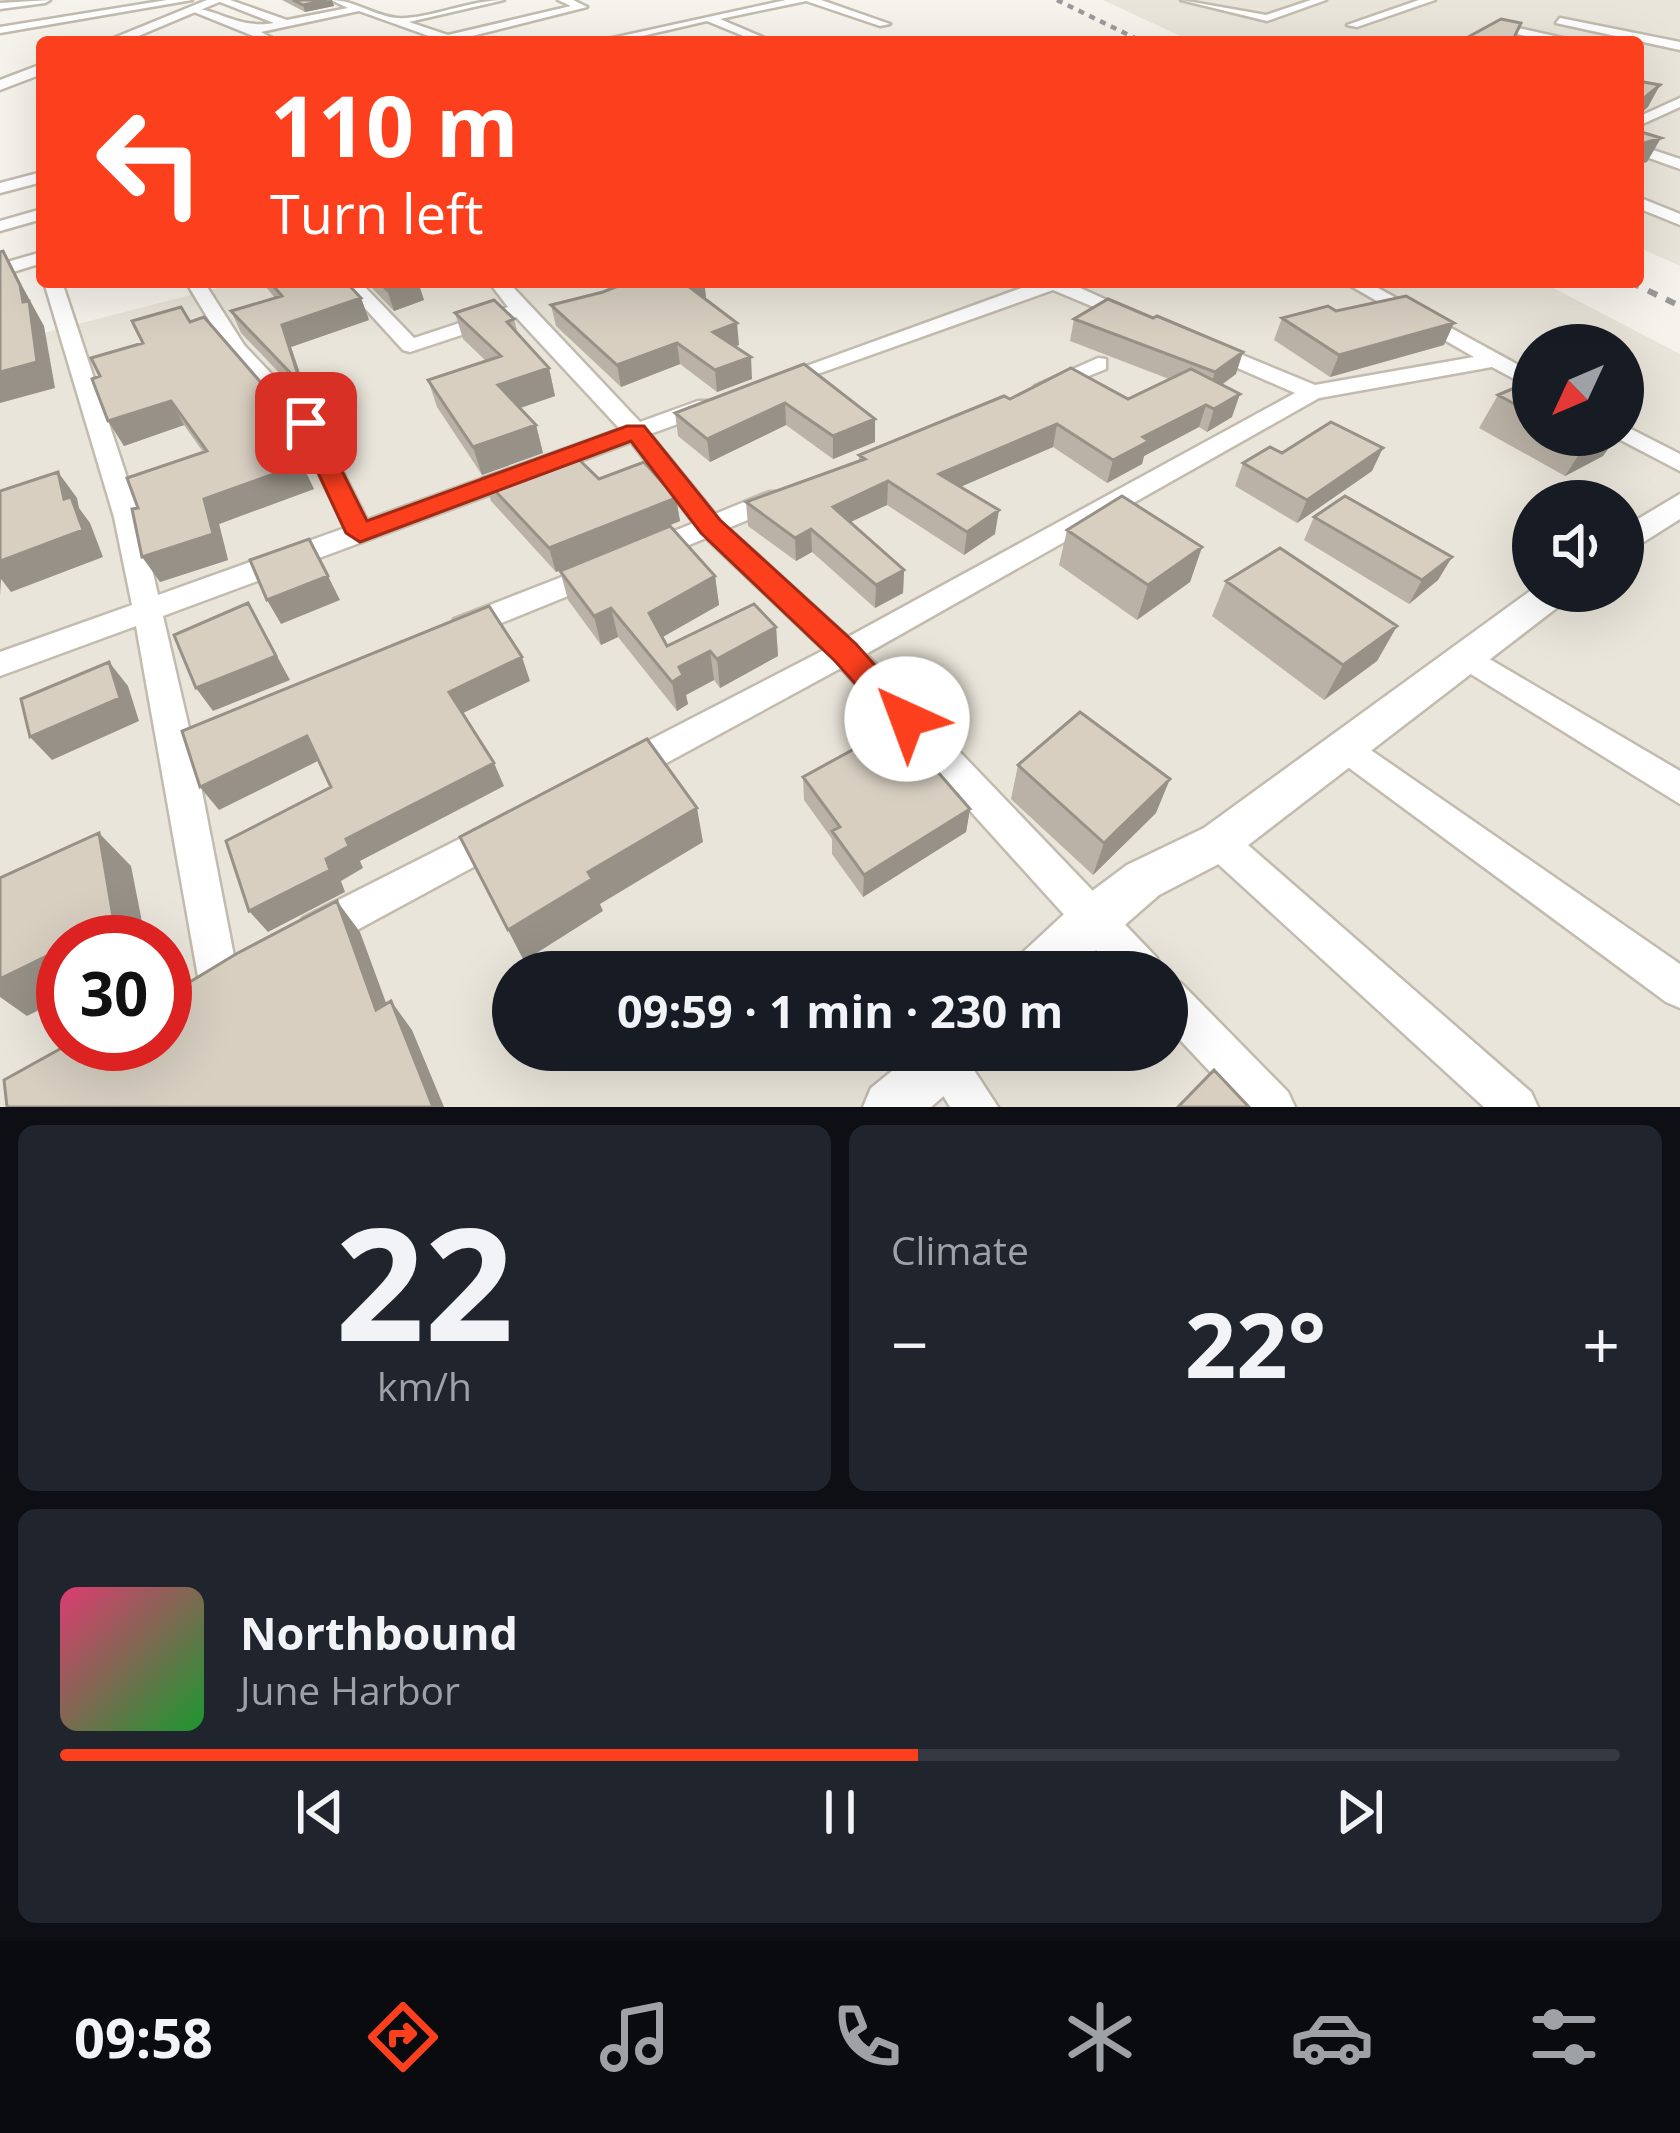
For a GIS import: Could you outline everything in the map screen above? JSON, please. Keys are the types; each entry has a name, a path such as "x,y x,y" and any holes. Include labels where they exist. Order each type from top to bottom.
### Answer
{"street":[{"path":"0,5 46,0"},
{"path":"0,29 219,0 287,23"},
{"path":"336,0 441,36"},
{"path":"398,21 499,0"},
{"path":"468,36 582,7 563,0"},
{"path":"627,36 807,0 884,24"},
{"path":"1191,0 1267,18 1321,0"},
{"path":"1353,25 1422,1"},
{"path":"15,2 45,21"},
{"path":"190,5 260,36"},
{"path":"125,36 190,5"},
{"path":"249,32 360,8"},
{"path":"708,18 752,36"},
{"path":"1560,22 1616,36"},
{"path":"1500,27 1541,36"},
{"path":"1644,43 1680,27"},
{"path":"1644,43 1680,46"},
{"path":"0,85 36,71"},
{"path":"1644,119 1680,102"},
{"path":"1659,112 1680,118"},
{"path":"1644,151 1680,164"},
{"path":"0,188 36,179"},
{"path":"1644,205 1680,220"},
{"path":"0,226 36,216"},
{"path":"0,270 36,259"},
{"path":"55,288 127,517 148,610 188,741 219,982"},
{"path":"199,288 236,350 306,423 360,533"},
{"path":"356,288 410,346 534,313"},
{"path":"505,288 534,313 636,431 710,526 845,652 1123,951"},
{"path":"0,664 1035,288"},
{"path":"1066,288 1161,328"},
{"path":"1364,288 1512,370"},
{"path":"1183,338 1313,392"},
{"path":"595,784 845,652 1313,392 1495,360"},
{"path":"1033,391 1098,364"},
{"path":"1644,444 1680,464"},
{"path":"433,640 796,490"},
{"path":"1644,529 1680,504"},
{"path":"1059,951 1143,880 1219,842 1526,612"},
{"path":"1464,656 1680,789"},
{"path":"1348,748 1680,988"},
{"path":"192,997 532,817"},
{"path":"1219,842 1516,1107"},
{"path":"1188,1019 1273,1107"},
{"path":"890,1107 934,1071"},
{"path":"959,1071 976,1107"}],"shaded area":[{"path":"1103,0 1680,0 1680,266 1644,250 1644,36 1180,36"},
{"path":"218,288 1554,288 1622,324 1512,324 1512,456 1644,456 1644,335 1680,354 1680,1107 0,1107 0,344"}],"building":[{"path":"1501,19 1521,23 1515,36 1470,36"},
{"path":"1644,82 1660,85 1644,98"},
{"path":"0,252 23,302 29,301 37,362 0,372"},
{"path":"275,288 352,288 361,298 282,325 301,384 231,311 282,296"},
{"path":"691,288 737,323 713,332 751,357 715,370 677,343 617,365 551,305 603,292"},
{"path":"1406,296 1454,323 1339,355 1282,318 1328,306 1336,311"},
{"path":"1108,299 1243,352 1215,372 1074,319"},
{"path":"494,300 514,319 507,322 549,368 498,385 536,425 473,447 428,380 501,356 455,313"},
{"path":"181,307 190,322 204,317 270,393 280,411 273,413 302,464 204,499 213,534 142,557 132,509 138,508 127,478 207,451 171,401 108,421 92,379 100,376 91,358 143,343 132,321"},
{"path":"804,364 875,419 833,436 785,403 707,439 675,413"},
{"path":"1071,368 1128,399 1191,369 1240,394 1214,409 1206,405 1143,437 1149,441 1113,460 1057,424 939,474 999,510 967,532 888,481 833,507 904,570 876,585 811,529 795,538 746,502 865,459 859,455 1004,396 1010,399"},
{"path":"1512,389 1512,403 1498,395"},
{"path":"1331,422 1383,448 1307,500 1243,463 1270,447 1282,453"},
{"path":"567,448 599,479 644,462 676,498 549,548 483,478"},
{"path":"58,472 64,499 71,497 83,530 0,561 0,491"},
{"path":"1122,496 1202,547 1148,585 1067,530"},
{"path":"1345,496 1452,557 1422,580 1314,517"},
{"path":"670,526 715,576 649,613 667,646 754,604 776,627 717,659 710,651 679,667 683,675 672,682 611,608 594,616 560,571"},
{"path":"309,539 328,576 267,600 250,560"},
{"path":"1280,548 1397,626 1343,665 1226,581"},
{"path":"248,603 276,656 196,688 174,635"},
{"path":"489,606 522,657 449,692 494,763 346,839 349,846 326,859 330,870 249,911 226,841 331,787 307,736 200,787 182,731"},
{"path":"109,662 120,698 30,737 21,699"},
{"path":"1080,712 1170,779 1104,843 1018,765"},
{"path":"887,731 925,776 936,770 970,809 864,875 832,831 840,827 803,777"},
{"path":"647,739 697,808 588,872 592,879 508,930 460,837"},
{"path":"99,833 113,915 36,915 36,961 0,979 0,878"},
{"path":"337,901 376,1010 391,1001 433,1107 7,1107 4,1080 36,1062 36,1071 192,1071 192,981"},
{"path":"1214,1070 1249,1107 1178,1107"}],"railway":[{"path":"1057,0 1131,36"},
{"path":"1642,288 1680,306"}],"route":[{"path":"306,423 360,533 636,431 710,526 845,652 907,719"}]}
